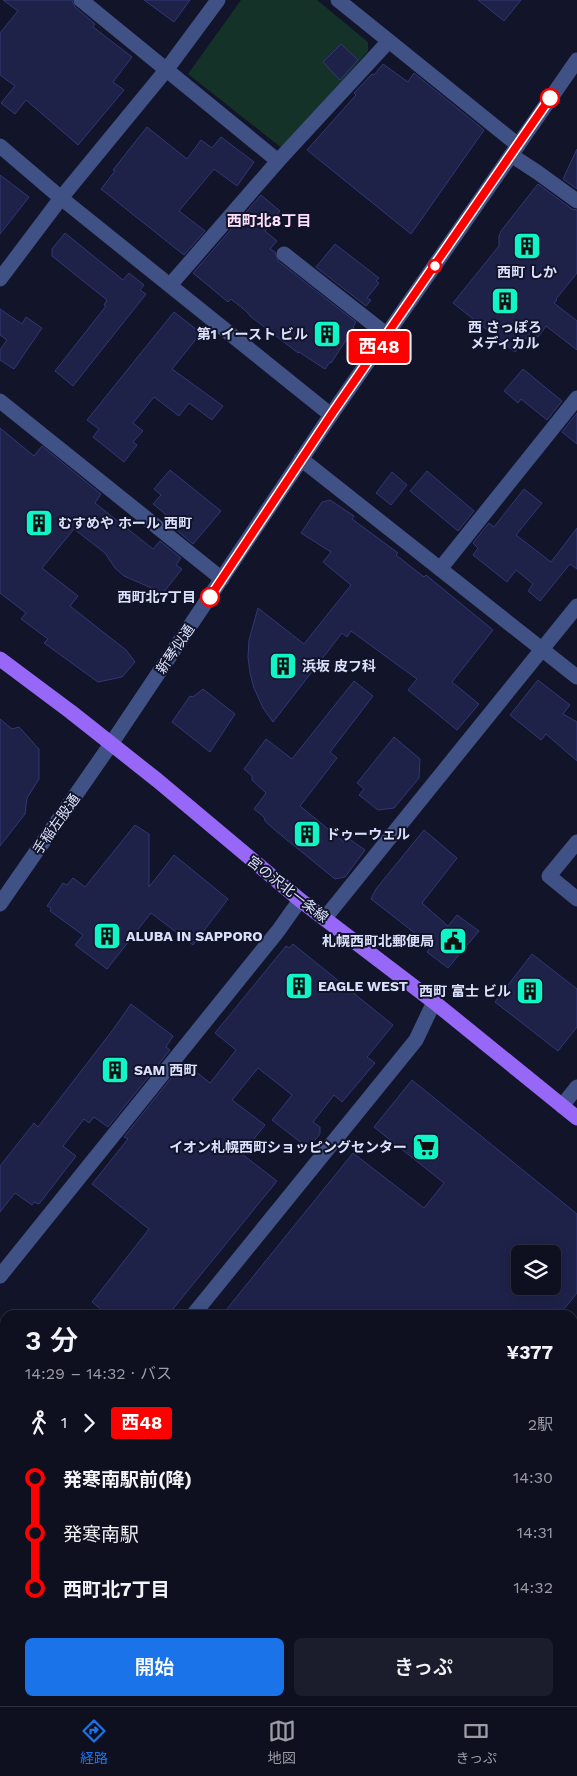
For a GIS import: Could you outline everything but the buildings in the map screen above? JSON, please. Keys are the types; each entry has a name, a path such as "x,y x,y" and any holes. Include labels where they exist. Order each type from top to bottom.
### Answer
{"main road":[{"name":"宮の沢北一条線","path":"0,659 111,744 300,900 434,1002 577,1118"}],"street":[{"path":"81,0 278,161"},
{"path":"0,279 62,198 167,69 218,0"},
{"path":"338,0 514,150 537,172 577,201"},
{"path":"170,284 278,161 388,42"},
{"name":"新琴似通","path":"111,744 301,459 577,60"},
{"path":"0,146 331,415"},
{"path":"284,254 387,336"},
{"path":"440,569 577,398"},
{"path":"0,401 222,579"},
{"path":"301,459 577,677"},
{"path":"325,918 577,606"},
{"name":"手稲左股通","path":"0,904 111,744"},
{"path":"577,842 549,876 577,899"},
{"path":"0,1276 278,931 300,900"},
{"path":"197,1310 416,1040 434,1002"},
{"path":"562,1106 577,1087"}],"green space":[{"path":"241,0 317,0 368,42 368,51 283,149 188,74"}],"bus line":[{"name":"西48","path":"210,597 301,459 550,98"}],"place":[{"name":"西町 しか","path":"527,246"},
{"name":"西 さっぽろ メディカル","path":"505,301"},
{"name":"第1 イースト ビル","path":"327,334"},
{"name":"むすめや ホール 西町","path":"39,523"},
{"name":"西町北7丁目","path":"210,597"},
{"name":"浜坂 皮フ科","path":"283,666"},
{"name":"ドゥーウェル","path":"307,834"},
{"name":"ALUBA IN SAPPORO","path":"107,936"},
{"name":"札幌西町北郵便局","path":"453,941"},
{"name":"EAGLE WEST","path":"299,986"},
{"name":"西町 富士 ビル","path":"530,991"},
{"name":"SAM 西町","path":"115,1070"},
{"name":"イオン札幌西町ショッピングセンター","path":"426,1147"}],"district":[{"name":"西町北8丁目","path":"269,221"}]}
